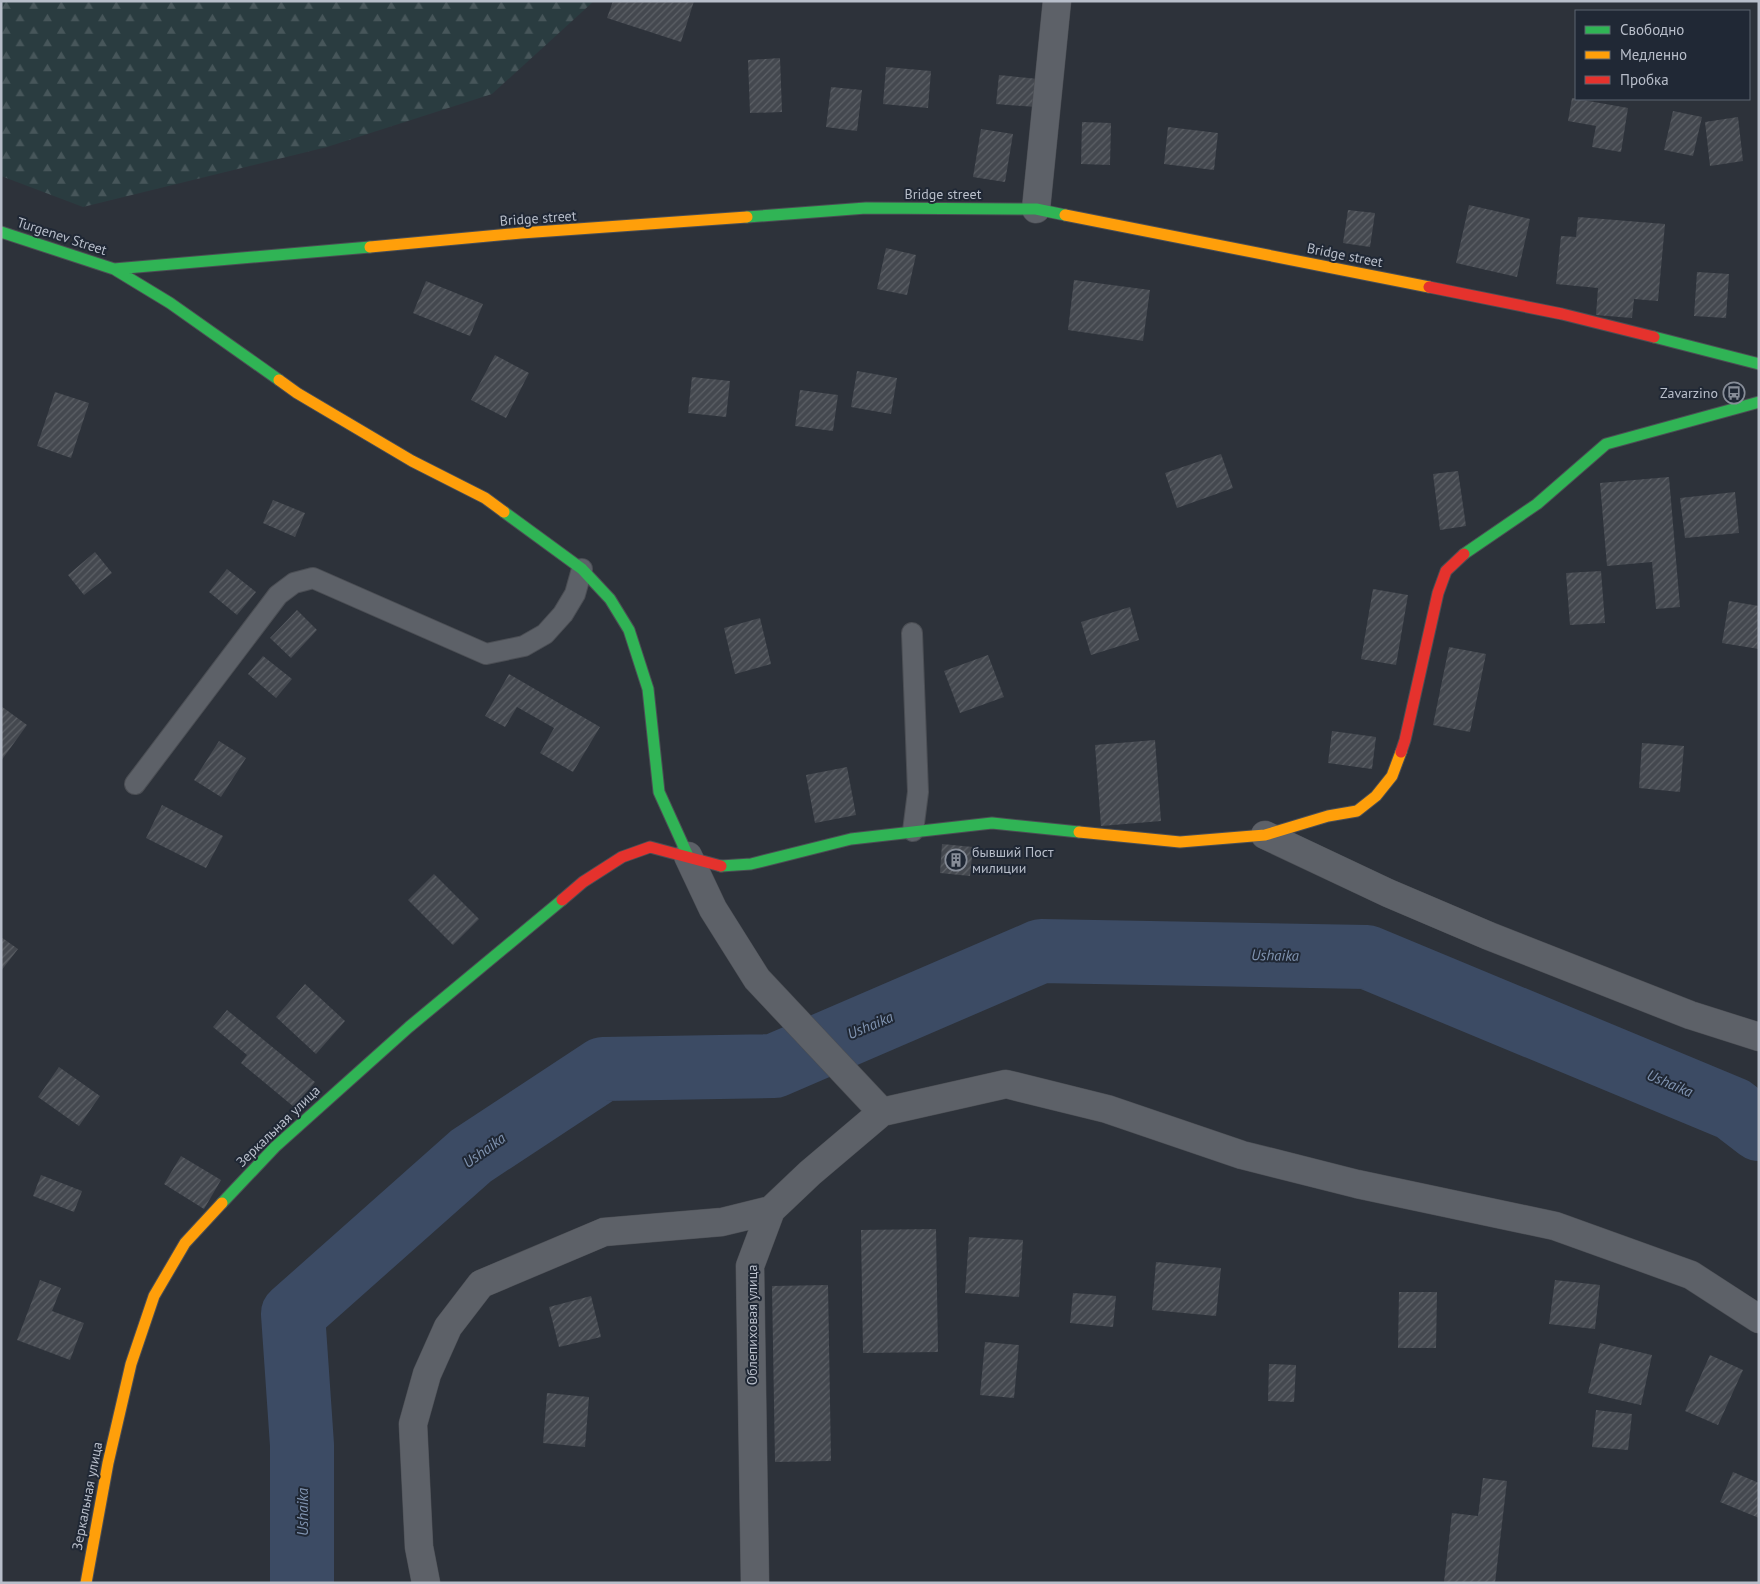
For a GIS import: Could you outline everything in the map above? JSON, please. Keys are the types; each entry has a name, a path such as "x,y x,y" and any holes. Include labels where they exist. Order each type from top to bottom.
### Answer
{"street":[{"path":"1036,209 1057,1"},
{"name":"Bridge street","path":"114,269 521,234 866,208 1036,209 1562,314 1759,364"},
{"name":"Turgenev Street","path":"1,232 114,269"},
{"path":"114,269 170,303 297,393 412,462 485,498 582,569 610,599 629,630 648,689 659,792 713,909 757,979 875,1105 1006,1084 1107,1110 1242,1155 1357,1184 1556,1226 1691,1275 1759,1319"},
{"name":"Зеркальная улица","path":"86,1583 108,1464 132,1364 154,1296 185,1243 275,1147 409,1027 583,882 622,857 650,847 688,856 718,866 751,864 851,839 992,822 1180,842 1265,834 1328,816 1357,811 1376,796 1392,776 1405,740 1438,594 1446,571 1462,555 1538,504 1606,444 1759,402"},
{"path":"1265,834 1388,893 1489,936 1690,1015 1759,1037"},
{"name":"Облепиховая улица","path":"754,1583 750,1266 771,1210 810,1173 875,1105"},
{"path":"426,1583 418,1547 413,1424 427,1374 448,1327 481,1284 604,1232 722,1222 771,1210"}],"lane":[{"path":"135,784 278,595 294,583 313,578 486,654 524,646 545,634 563,614 574,594 582,569"},
{"path":"912,633 918,792 913,831"}],"green space":[{"path":"1,1 594,1 492,94 327,147 83,207 1,176"}],"building":[{"path":"613,1 694,1 681,42 607,18"},
{"path":"780,58 782,112 750,113 748,60"},
{"path":"886,67 931,71 928,108 883,104"},
{"path":"999,75 1038,79 1036,107 996,104"},
{"path":"831,87 862,90 857,131 826,127"},
{"path":"1572,98 1628,108 1621,152 1592,147 1596,126 1568,121"},
{"path":"1673,111 1702,117 1693,156 1664,150"},
{"path":"1738,117 1743,161 1710,166 1705,122"},
{"path":"1082,122 1111,123 1110,165 1081,164"},
{"path":"1168,127 1218,133 1214,170 1164,164"},
{"path":"981,129 1013,134 1005,182 973,177"},
{"path":"1469,205 1530,219 1517,277 1456,263"},
{"path":"1348,210 1375,213 1370,247 1343,243"},
{"path":"1578,217 1665,224 1658,301 1634,299 1632,318 1596,315 1598,288 1556,284 1561,236 1576,237"},
{"path":"886,248 916,255 907,295 877,289"},
{"path":"1697,272 1729,274 1726,318 1694,316"},
{"path":"1074,280 1150,290 1143,341 1068,330"},
{"path":"426,281 483,304 470,336 413,313"},
{"path":"495,355 529,373 506,418 471,400"},
{"path":"857,371 897,378 891,414 851,407"},
{"path":"692,377 730,381 726,417 688,413"},
{"path":"800,390 838,395 833,431 795,426"},
{"path":"55,392 89,403 71,458 37,446"},
{"path":"1221,454 1233,488 1177,508 1165,473"},
{"path":"1458,471 1466,526 1440,530 1433,474"},
{"path":"1669,477 1680,607 1656,609 1652,562 1607,566 1600,483"},
{"path":"1735,492 1739,533 1685,538 1680,498"},
{"path":"273,500 305,513 295,537 263,523"},
{"path":"95,552 112,573 84,595 68,575"},
{"path":"227,569 256,592 237,615 209,592"},
{"path":"1601,571 1605,623 1570,625 1566,573"},
{"path":"1373,589 1408,595 1396,665 1361,659"},
{"path":"1729,601 1759,606 1759,649 1722,643"},
{"path":"1130,607 1139,640 1091,655 1081,622"},
{"path":"297,610 317,630 291,658 270,638"},
{"path":"760,618 771,664 735,674 724,628"},
{"path":"1449,647 1486,654 1470,732 1433,725"},
{"path":"988,655 1004,697 960,713 944,671"},
{"path":"263,656 292,679 276,698 248,674"},
{"path":"509,674 600,727 573,772 540,753 554,728 517,707 505,727 485,716"},
{"path":"1,706 27,725 1,761"},
{"path":"1332,731 1376,737 1372,769 1328,763"},
{"path":"1155,740 1161,821 1101,826 1095,745"},
{"path":"219,741 246,758 221,797 194,780"},
{"path":"1642,743 1684,746 1680,792 1639,788"},
{"path":"847,767 856,815 815,823 806,775"},
{"path":"162,805 223,836 206,868 146,838"},
{"name":"бывший Пост милиции","path":"942,844 973,847 970,876 940,873"},
{"path":"434,874 479,919 453,945 408,900"},
{"path":"1,937 18,949 1,971"},
{"path":"305,984 345,1021 316,1054 276,1017"},
{"path":"227,1010 315,1082 294,1107 241,1063 247,1055 213,1027"},
{"path":"59,1067 100,1096 79,1126 38,1097"},
{"path":"181,1156 221,1180 204,1209 164,1184"},
{"path":"41,1175 82,1191 74,1212 33,1196"},
{"path":"936,1229 938,1352 863,1353 861,1230"},
{"path":"969,1237 1023,1240 1019,1297 965,1293"},
{"path":"1156,1262 1221,1268 1216,1316 1152,1310"},
{"path":"40,1280 61,1288 52,1311 84,1323 70,1360 17,1340"},
{"path":"1555,1280 1600,1285 1595,1329 1549,1324"},
{"path":"828,1285 831,1461 775,1462 772,1286"},
{"path":"1399,1292 1437,1292 1436,1348 1398,1348"},
{"path":"1073,1293 1116,1296 1113,1327 1070,1323"},
{"path":"591,1296 601,1337 559,1347 549,1307"},
{"path":"985,1342 1019,1345 1014,1398 980,1395"},
{"path":"1600,1343 1652,1355 1641,1405 1588,1393"},
{"path":"1710,1355 1743,1370 1718,1425 1685,1411"},
{"path":"1269,1364 1296,1365 1294,1402 1268,1401"},
{"path":"547,1393 589,1397 585,1447 543,1443"},
{"path":"1596,1410 1632,1414 1628,1450 1592,1447"},
{"path":"1733,1472 1759,1483 1759,1518 1720,1502"},
{"path":"1483,1478 1507,1481 1495,1583 1444,1582 1452,1513 1478,1516"}],"waterway":[{"name":"Ushaika","path":"302,1583 302,1445 293,1314 471,1156 603,1069 774,1066 1041,951 1367,957 1733,1109 1759,1129"}],"traffic: fast":[{"path":"747,217 866,208 1036,209 1065,215"},
{"path":"1,232 114,269 170,303 279,380"},
{"path":"114,269 370,247"},
{"path":"1654,337 1759,364"},
{"path":"1464,554 1537,504 1606,444 1759,402"},
{"path":"504,512 582,569 610,599 629,630 648,689 659,792 688,856"},
{"path":"721,866 751,864 851,839 992,823 1079,832"},
{"path":"222,1203 275,1147 409,1027 562,900"}],"traffic: slow":[{"path":"1065,215 1429,287"},
{"path":"370,247 521,233 747,217"},
{"path":"279,380 297,393 412,461 485,498 504,512"},
{"path":"1079,832 1180,842 1265,835 1328,816 1357,811 1376,796 1392,776 1401,752"},
{"path":"86,1583 108,1463 131,1364 154,1296 185,1243 222,1203"}],"traffic: jam":[{"path":"1429,287 1562,314 1654,337"},
{"path":"1401,752 1438,593 1446,571 1464,554"},
{"path":"562,900 583,882 622,857 650,847 721,866"}],"place":[{"name":"Zavarzino","path":"1734,393"},
{"name":"бывший Пост милиции","path":"956,860"}]}
